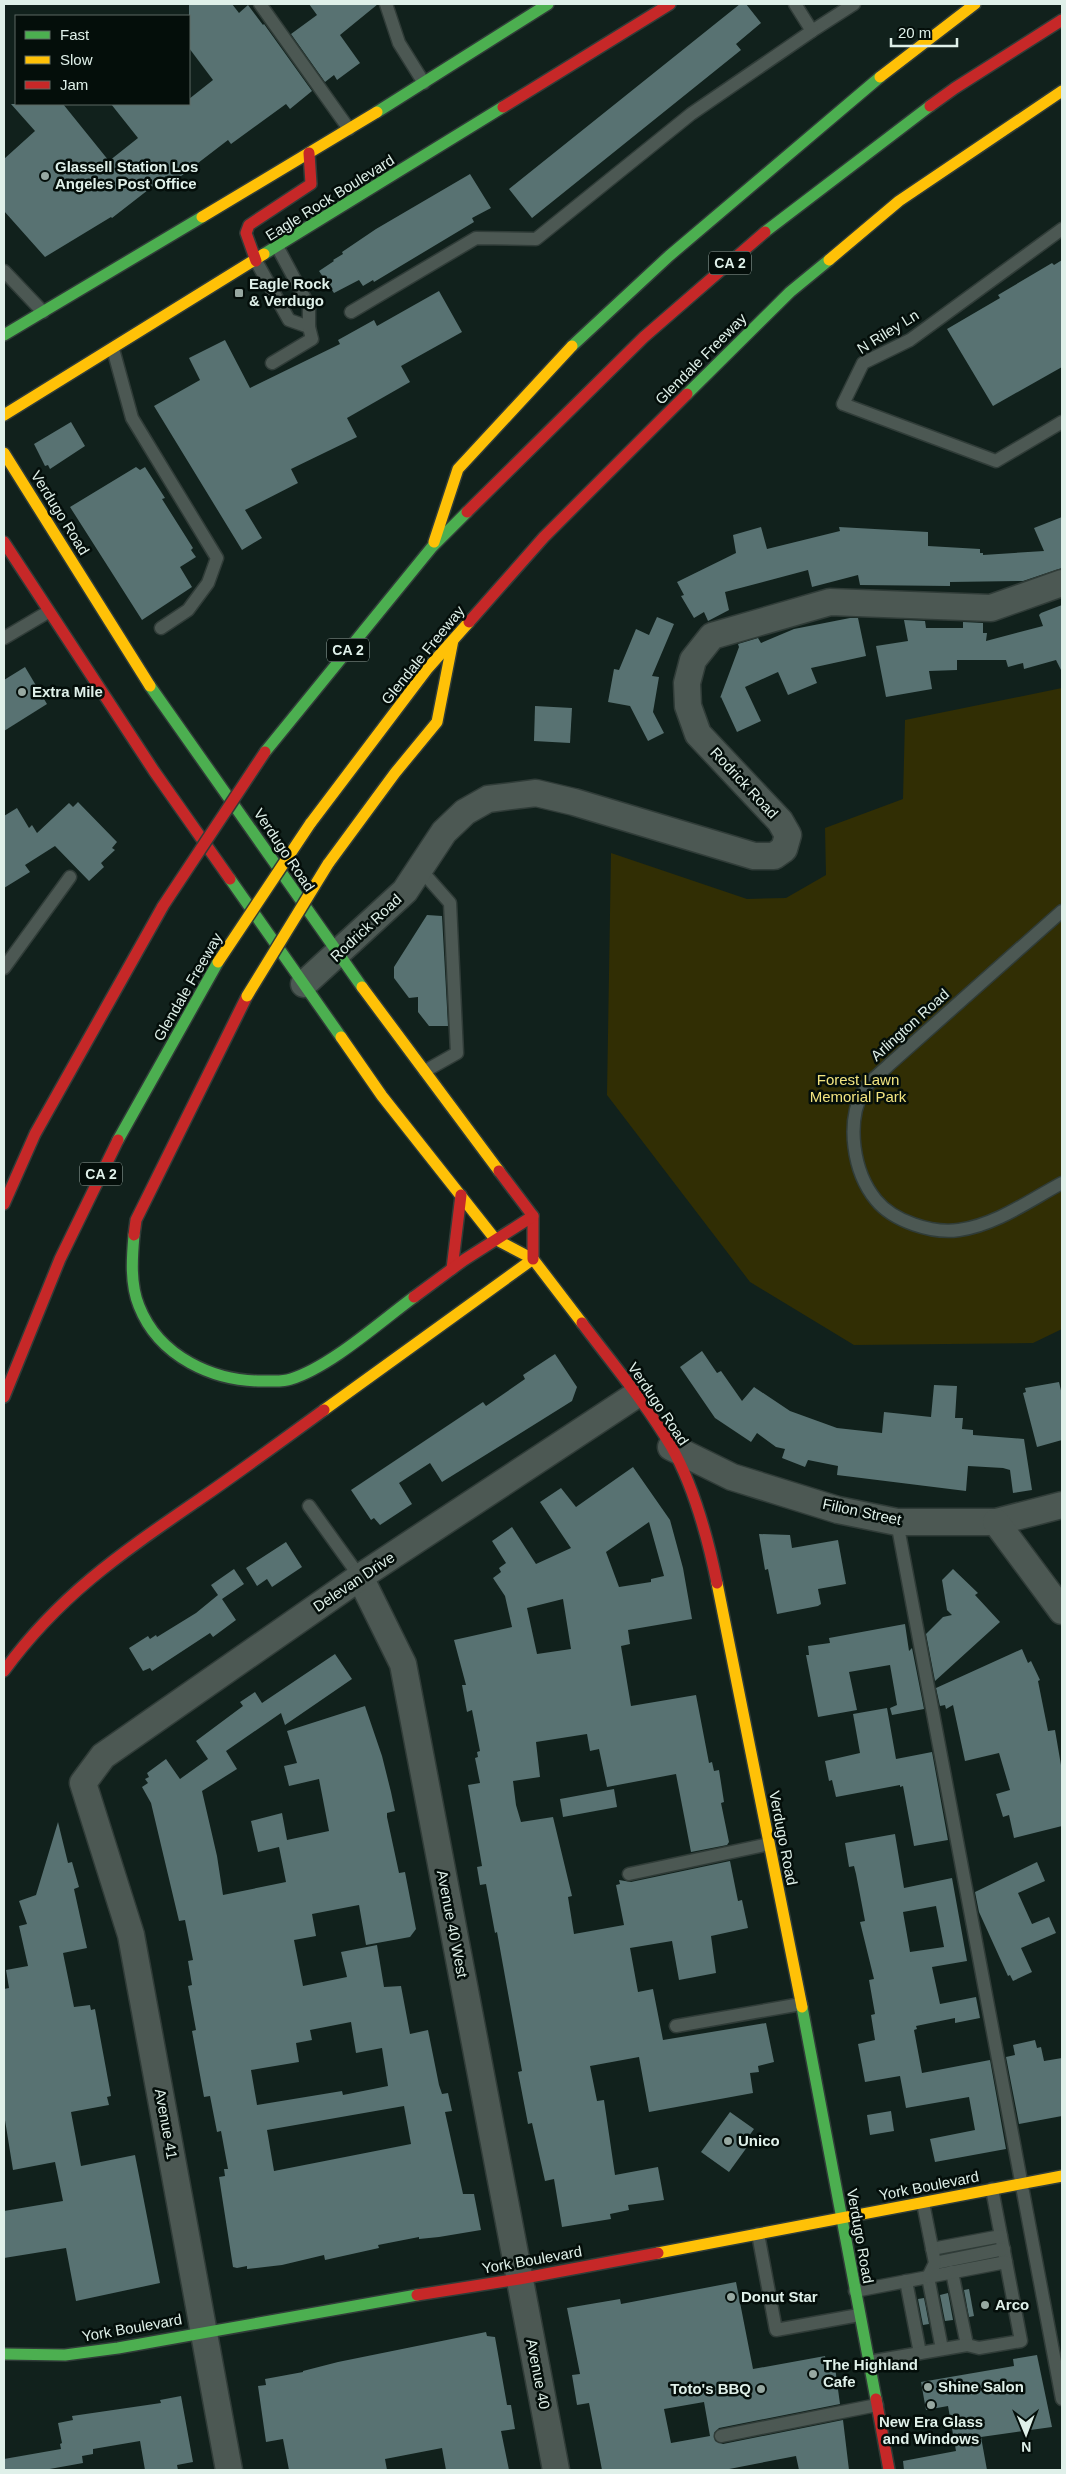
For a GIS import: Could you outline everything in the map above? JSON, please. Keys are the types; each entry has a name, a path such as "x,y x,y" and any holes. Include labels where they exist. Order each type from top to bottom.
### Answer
{"main road":[{"path":"4,333 43,312 349,129 548,4"},
{"name":"Eagle Rock Boulevard","path":"4,415 278,248 670,4"},
{"path":"432,547 458,469 558,359 669,256 755,181 874,82 974,4"},
{"name":"CA 2","path":"4,1204 35,1134 162,906 265,752 432,547 644,337 779,220 956,88 1062,20"},
{"name":"Glendale Freeway","path":"4,1397 60,1259 115,1145 218,962 310,824 428,668 544,537 790,292 899,201 1062,91"},
{"path":"256,261 246,234 249,225 311,184 309,153"},
{"name":"Verdugo Road","path":"4,453 141,673 206,761 338,954 533,1216"},
{"name":"Verdugo Road","path":"4,542 48,612 154,771 382,1096 495,1239 533,1258 636,1395 671,1447 693,1497 716,1578 842,2219 888,2470"},
{"path":"454,639 437,722 395,772 328,864 247,996 136,1220 132,1256 135,1290 143,1316 162,1342 186,1363 216,1376 250,1383 289,1380 316,1369 452,1269 495,1239 533,1216"},
{"path":"452,1269 461,1195"},
{"path":"4,1671 40,1624 83,1582 129,1546 231,1477 533,1258 533,1216"},
{"name":"York Boulevard","path":"4,2354 65,2355 118,2348 204,2331 519,2278 842,2219 1062,2176"}],"street":[{"name":"Rodrick Road","path":"304,984 405,891 444,832 465,812 488,799 536,793 574,802 754,856 774,856 784,849 788,835 780,821 698,734 688,706 686,683 693,660 712,636 830,602 991,608 1062,583"},
{"name":"Delevan Drive","path":"83,1783 103,1756 360,1577 636,1395"},
{"name":"Filion Street","path":"671,1447 732,1478 838,1510 897,1522 996,1522 1062,1505"},
{"path":"996,1522 1062,1611"},
{"name":"Avenue 40 West","path":"360,1577 403,1664 519,2278"},
{"name":"Avenue 41","path":"83,1783 131,1935 230,2470"},
{"name":"Avenue 40","path":"519,2278 556,2470"}],"lane":[{"path":"260,4 349,129"},
{"path":"386,4 399,43 424,82"},
{"path":"795,4 812,32"},
{"path":"351,312 476,238 536,239 691,114 854,4"},
{"name":"N Riley Ln","path":"1062,229 910,340 863,364 843,404 996,461 1062,422"},
{"path":"272,363 312,340 309,327 309,306 278,248"},
{"path":"256,261 289,320 309,327"},
{"path":"4,271 43,312"},
{"path":"112,349 132,418 217,558 208,583 188,610 161,628"},
{"path":"5,635 48,612"},
{"path":"420,869 450,903 457,1053 425,1071"},
{"path":"4,968 70,877"},
{"name":"Arlington Road","path":"1062,911 890,1064 864,1090 856,1112 854,1134 857,1156 864,1180 876,1199 891,1213 910,1222 934,1228 958,1230 984,1224 1062,1183"},
{"path":"309,1506 360,1577"},
{"path":"897,1522 1062,2398"},
{"path":"629,1874 769,1844"},
{"path":"676,2026 800,2004"},
{"path":"868,2362 967,2345 979,2348 1021,2341 992,2189"},
{"path":"923,2203 935,2263 928,2277 942,2349"},
{"path":"758,2234 776,2330 859,2315"},
{"path":"932,2249 1001,2236"},
{"path":"935,2263 1005,2255"},
{"path":"855,2291 952,2272 1005,2255"},
{"path":"952,2272 967,2345"},
{"path":"906,2281 920,2353"},
{"path":"721,2436 877,2405"}],"green space":[{"name":"Forest Lawn Memorial Park","path":"1062,688 1062,1329 1033,1343 854,1345 750,1282 607,1095 611,853 747,899 786,898 826,875 825,828 903,799 905,720"}],"building":[{"path":"189,4 232,4 239,13 248,5 312,91 290,109 286,104 231,144 228,140 172,183 166,176 112,218 45,257 4,211 4,159 35,131 11,104 64,105 109,161 138,138 112,105 190,105 190,98 213,80 190,49"},
{"path":"309,4 378,4 340,35 360,63 337,80 334,75 325,82 291,34 317,15"},
{"path":"740,4 746,4 761,23 736,44 741,50 532,218 509,189"},
{"path":"470,174 491,208 472,218 474,222 374,282 373,280 363,286 359,280 334,293 319,271 343,254 342,252 376,229"},
{"path":"1062,260 1062,367 993,406 947,329 1000,298 998,295 1052,263 1054,265"},
{"path":"439,291 462,332 401,366 410,382 347,418 357,437 291,469 298,483 245,510 262,538 242,550 154,406 200,380 189,358 225,340 250,388 340,344 338,340 374,320 377,326"},
{"path":"71,422 85,446 50,469 48,465 45,466 34,444"},
{"path":"136,467 140,470 145,467 165,498 162,499 193,548 191,550 196,557 180,567 192,587 142,620 70,507"},
{"path":"1062,517 1062,568 1023,581 950,582 950,586 860,585 858,575 812,587 808,570 725,592 729,610 708,621 704,612 694,618 681,596 684,595 677,582 736,553 733,535 761,527 767,549 840,531 839,527 928,532 928,546 980,549 980,553 983,553 983,555 1044,551 1034,528"},
{"path":"1062,605 1062,672 1056,660 1024,669 1023,663 1008,667 1006,660 957,660 957,670 929,671 932,689 886,697 876,646 908,641 904,620 925,621 926,628 963,628 963,622 983,623 983,633 987,633 986,641 1043,626 1039,615"},
{"path":"657,617 674,624 652,676 659,677 653,712 664,733 648,741 630,706 608,702 614,669 619,670 636,629 649,635"},
{"path":"858,618 866,656 811,668 817,683 788,695 778,672 745,687 761,721 737,732 720,698 739,647 738,644 758,638 761,643 794,629"},
{"name":"Extra Mile","path":"25,667 47,704 4,731 4,680"},
{"path":"535,706 572,708 570,743 534,741"},
{"path":"78,802 117,842 112,848 115,850 101,863 104,867 89,881 55,846 25,865 30,872 4,888 4,816 17,808 29,828 32,825 37,833 69,803 73,807"},
{"path":"427,915 442,916 448,1026 429,1026 418,1012 418,997 409,998 394,978 394,967"},
{"path":"702,1351 717,1373 721,1371 742,1401 754,1387 790,1411 837,1428 882,1433 884,1412 931,1417 934,1385 957,1386 955,1418 963,1418 962,1429 973,1430 973,1435 1024,1439 1032,1490 1013,1493 1010,1470 1003,1468 968,1466 966,1491 837,1475 838,1466 808,1460 805,1467 782,1458 785,1449 776,1447 757,1433 751,1442 715,1418 680,1367"},
{"path":"555,1354 577,1387 572,1401 442,1482 430,1463 399,1483 412,1504 380,1525 374,1518 371,1520 351,1490 483,1402 486,1406 525,1379 523,1375"},
{"path":"1059,1382 1062,1395 1062,1440 1037,1447 1023,1393 1026,1392 1025,1388"},
{"path":"633,1467 670,1520 683,1568 692,1619 628,1630 630,1644 621,1646 631,1706 696,1695 709,1763 712,1762 714,1771 719,1770 724,1802 721,1803 729,1842 727,1845 691,1852 676,1774 607,1787 599,1749 590,1751 587,1734 536,1742 540,1777 513,1781 516,1805 521,1822 553,1817 572,1896 568,1897 574,1934 624,1925 616,1885 620,1884 619,1880 631,1882 730,1861 738,1901 742,1900 748,1928 711,1936 716,1973 679,1980 672,1941 630,1948 638,1992 653,1989 663,2040 766,2023 774,2062 758,2066 759,2072 750,2073 753,2093 649,2112 639,2057 590,2066 597,2101 604,2100 615,2175 658,2167 664,2200 628,2205 629,2210 610,2214 611,2219 562,2227 554,2179 545,2181 532,2123 528,2124 518,2072 522,2071 497,1932 495,1933 486,1884 480,1885 477,1867 482,1866 468,1785 480,1783 475,1758 478,1757 477,1752 480,1751 472,1710 467,1712 462,1685 466,1685 454,1640 512,1627 505,1596 493,1578 501,1572 499,1568 506,1563 492,1541 512,1527 536,1564 571,1548 540,1502 561,1488 576,1507","holes":["649,1522 664,1576 651,1579 651,1582 619,1587 606,1552","563,1599 571,1649 537,1654 527,1608"]},
{"path":"759,1534 790,1535 792,1548 838,1540 846,1584 818,1589 821,1604 818,1606 777,1614 768,1569 765,1570"},
{"path":"286,1542 302,1567 272,1587 267,1579 257,1586 246,1568"},
{"path":"234,1569 244,1584 222,1599 236,1620 213,1637 210,1633 152,1671 150,1668 143,1671 129,1648 148,1636 150,1639 156,1635 157,1637 196,1613 218,1595 211,1585"},
{"path":"953,1569 978,1593 975,1595 1000,1622 935,1681 926,1634 943,1617 952,1615 947,1610 942,1580"},
{"path":"905,1624 909,1651 912,1648 924,1709 892,1715 890,1708 897,1705 890,1665 849,1672 857,1710 818,1717 806,1655 809,1655 808,1646 830,1643 829,1638"},
{"path":"1022,1649 1028,1663 1031,1661 1040,1680 1038,1681 1048,1731 1055,1730 1062,1771 1062,1826 1014,1838 1009,1815 1003,1817 996,1794 1010,1790 999,1753 965,1761 953,1705 946,1709 945,1705 940,1706 936,1688"},
{"path":"335,1654 352,1679 285,1725 281,1713 226,1751 237,1769 202,1791 217,1856 223,1895 286,1882 279,1847 258,1852 251,1821 282,1813 287,1840 329,1831 319,1779 289,1786 284,1766 297,1763 287,1731 365,1706 382,1756 391,1792 395,1811 387,1813 387,1817 399,1873 405,1872 416,1929 410,1937 366,1945 359,1905 312,1914 316,1936 294,1940 303,1986 347,1977 341,1952 377,1945 384,1987 401,1986 410,2034 428,2030 439,2085 442,2094 448,2093 452,2111 445,2112 463,2194 474,2194 481,2230 439,2237 419,2239 419,2237 378,2245 379,2248 325,2260 324,2255 282,2265 247,2269 247,2266 233,2267 219,2177 225,2176 224,2169 228,2169 221,2131 217,2132 210,2096 204,2097 192,2031 196,2030 188,1986 192,1985 188,1961 193,1960 185,1920 179,1921 151,1803 142,1787 148,1783 145,1779 149,1777 147,1773 166,1759 180,1779 208,1759 196,1741 243,1706 240,1702 255,1692 262,1703","holes":["351,2022 356,2053 382,2048 388,2086 343,2095 342,2091 257,2105 251,2070 299,2062 296,2043 312,2040 310,2030","404,2106 411,2144 274,2171 267,2130"]},
{"path":"887,1708 896,1759 932,1752 948,1840 914,1846 903,1786 836,1797 832,1780 829,1781 825,1761 860,1753 853,1714"},
{"path":"614,1789 617,1807 563,1817 560,1799"},
{"path":"58,1822 68,1863 72,1862 79,1887 74,1889 87,1948 63,1953 74,2007 90,2005 91,2010 95,2009 111,2096 107,2097 109,2105 71,2112 81,2166 135,2155 160,2283 76,2301 66,2248 4,2258 4,2211 63,2201 55,2162 13,2170 4,2114 4,1989 9,1988 6,1970 28,1966 19,1926 27,1924 19,1901 36,1895"},
{"path":"895,1834 904,1888 952,1878 967,1961 932,1967 940,2004 976,1997 980,2018 955,2023 955,2018 916,2026 917,2029 914,2030 922,2073 990,2060 1006,2149 935,2162 930,2139 975,2130 969,2097 906,2108 900,2076 865,2082 858,2044 875,2040 871,2015 875,2014 869,1980 874,1979 860,1922 865,1921 856,1874 854,1866 849,1867 845,1843","holes":["936,1906 944,1947 910,1952 903,1912"]},
{"path":"1037,1862 1045,1881 1018,1893 1032,1924 1049,1917 1056,1933 1021,1948 1032,1972 1013,1981 1010,1975 1008,1976 979,1912 975,1892"},
{"path":"1035,2040 1037,2048 1041,2047 1044,2061 1062,2058 1062,2116 1019,2124 1006,2057 1015,2055 1013,2045"},
{"path":"891,2111 894,2131 870,2135 867,2115"},
{"name":"Unico","path":"730,2112 754,2129 746,2140 750,2143 729,2172 701,2152"},
{"path":"736,2282 753,2369 825,2356 826,2361 834,2360 840,2404 719,2428 714,2433 715,2441 723,2444 843,2420 849,2470 799,2470 796,2456 724,2470 602,2470 589,2403 577,2405 572,2375 580,2374 567,2308 620,2299 621,2304","holes":["704,2402 710,2436 671,2443 664,2409"]},
{"path":"969,2289 974,2316 969,2317 964,2290"},
{"path":"948,2293 953,2320 945,2321 940,2295"},
{"path":"924,2298 929,2324 923,2325 918,2299"},
{"path":"486,2332 487,2336 495,2337 507,2405 511,2405 515,2429 501,2431 509,2470 446,2470 442,2448 385,2459 387,2470 289,2470 283,2439 266,2442 258,2386 266,2385 265,2379"},
{"path":"1037,2355 1052,2427 981,2437 987,2470 904,2470 903,2461 956,2451 948,2406 926,2410 921,2382 1014,2366 1013,2359"},
{"path":"181,2396 193,2462 177,2465 178,2470 145,2470 140,2441 93,2449 93,2454 82,2456 83,2463 44,2470 4,2470 4,2459 61,2449 60,2444 62,2443 58,2423 73,2420 72,2416 161,2403 160,2400"}],"traffic: fast":[{"path":"377,112 548,4"},
{"path":"572,346 669,256 880,77"},
{"path":"765,232 930,106"},
{"path":"264,254 503,107"},
{"path":"4,335 202,217"},
{"path":"687,394 790,292 829,260"},
{"path":"265,752 432,547 467,512"},
{"path":"150,686 362,987"},
{"path":"230,879 341,1037"},
{"path":"118,1140 218,962"},
{"path":"134,1235 132,1262 134,1289 139,1306 148,1324 160,1339 190,1363 227,1377 246,1380 278,1381 288,1380 306,1373 338,1354 414,1297"},
{"path":"802,2007 876,2399"},
{"path":"4,2354 65,2355 118,2348 417,2295"}],"traffic: slow":[{"path":"880,77 975,4"},
{"path":"829,260 899,201 1062,91"},
{"path":"202,217 377,112"},
{"path":"4,415 264,254"},
{"path":"434,542 458,469 572,346"},
{"path":"4,453 150,686"},
{"path":"310,824 428,668 469,622"},
{"path":"328,864 395,773 437,722 453,640"},
{"path":"218,962 310,824"},
{"path":"247,996 328,864"},
{"path":"362,987 499,1171"},
{"path":"341,1037 382,1096 495,1239 533,1259 582,1323"},
{"path":"324,1410 533,1259"},
{"path":"717,1583 802,2007"},
{"path":"658,2253 1062,2176"}],"traffic: jam":[{"path":"503,107 670,4"},
{"path":"930,106 1062,20"},
{"path":"256,261 246,233 249,225 311,184 309,153"},
{"path":"467,512 644,337 765,232"},
{"path":"469,622 544,537 687,394"},
{"path":"4,542 154,771 230,879"},
{"path":"163,906 265,752"},
{"path":"4,1204 35,1134 163,906"},
{"path":"134,1235 136,1220 247,996"},
{"path":"4,1397 60,1259 118,1140"},
{"path":"499,1171 533,1216 533,1259"},
{"path":"452,1269 461,1195"},
{"path":"414,1297 464,1260 533,1216"},
{"path":"582,1323 640,1399 679,1461 699,1513 717,1583"},
{"path":"4,1671 47,1619 94,1576 145,1537 324,1410"},
{"path":"417,2295 519,2279 658,2253"},
{"path":"876,2399 889,2470"}],"place":[{"name":"Glassell Station Los Angeles Post Office","path":"45,176"},
{"name":"Eagle Rock & Verdugo","path":"239,293"},
{"name":"Extra Mile","path":"22,692"},
{"name":"Unico","path":"728,2141"},
{"name":"Donut Star","path":"731,2297"},
{"name":"Arco","path":"985,2305"},
{"name":"The Highland Cafe","path":"813,2374"},
{"name":"Shine Salon","path":"928,2387"},
{"name":"Toto's BBQ","path":"761,2389"},
{"name":"New Era Glass and Windows","path":"931,2405"}]}
